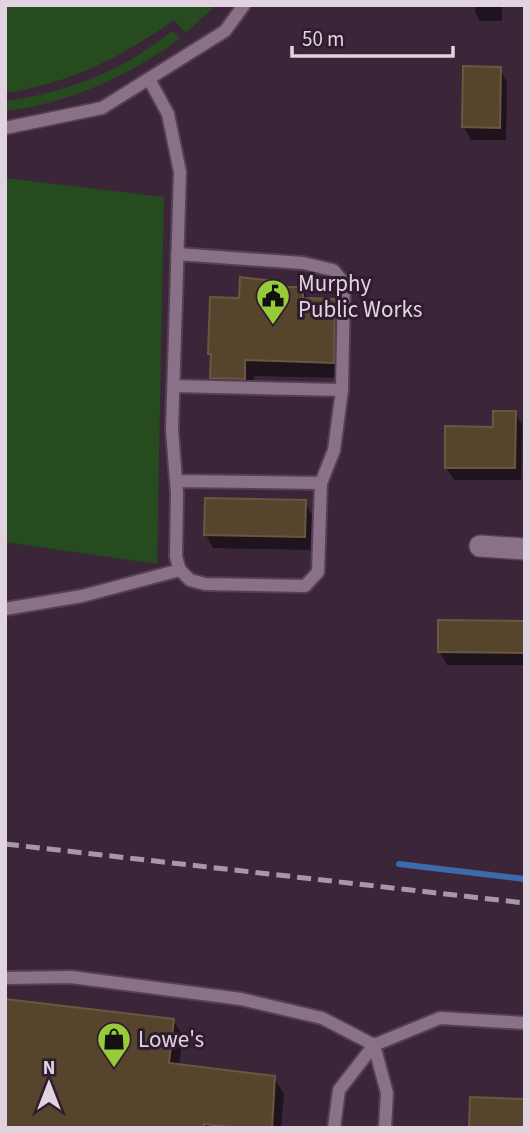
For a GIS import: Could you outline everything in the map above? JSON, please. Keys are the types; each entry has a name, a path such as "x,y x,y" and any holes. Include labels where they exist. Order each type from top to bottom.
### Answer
{"street":[{"path":"481,546 525,549"}],"lane":[{"path":"5,128 102,108 225,31 244,5"},
{"path":"149,79 168,114 180,172 177,254 172,430 177,481 176,557 180,570 190,580 205,584 305,586 318,572 321,483 334,450 342,390 344,283 333,270 303,262 177,254"},
{"path":"173,386 342,390"},
{"path":"177,481 321,483"},
{"path":"5,609 82,596 180,570"},
{"path":"5,615 27,605"},
{"path":"5,978 71,976 241,999 322,1018 374,1045 387,1094 385,1128"},
{"path":"334,1128 339,1090 374,1045 440,1018 525,1023"}],"green space":[{"path":"5,5 216,5 186,33 174,20 134,46 94,67 52,83 5,93"},
{"path":"173,31 180,38 119,76 75,95 5,111 5,101 40,95 90,79 122,65"},
{"path":"5,178 164,197 157,564 5,542"}],"building":[{"path":"463,66 501,67 500,128 462,127"},
{"name":"Murphy Public Works","path":"240,277 282,282 282,287 303,287 303,298 335,299 334,363 245,360 245,379 210,378 210,297 239,298"},
{"path":"493,411 516,411 515,468 445,468 445,426 493,427"},
{"path":"205,498 306,500 305,537 204,535"},
{"path":"438,620 525,621 525,653 438,652"},
{"name":"Lowe's","path":"5,999 174,1019 169,1063 275,1076 272,1128 204,1124 204,1128 5,1128"},
{"path":"470,1097 525,1099 525,1128 469,1128"}],"waterway":[{"path":"399,864 525,879"}],"railway":[{"path":"5,844 525,903"}],"place":[{"name":"Murphy Public Works","path":"273,326"},
{"name":"Lowe's","path":"114,1069"}]}
